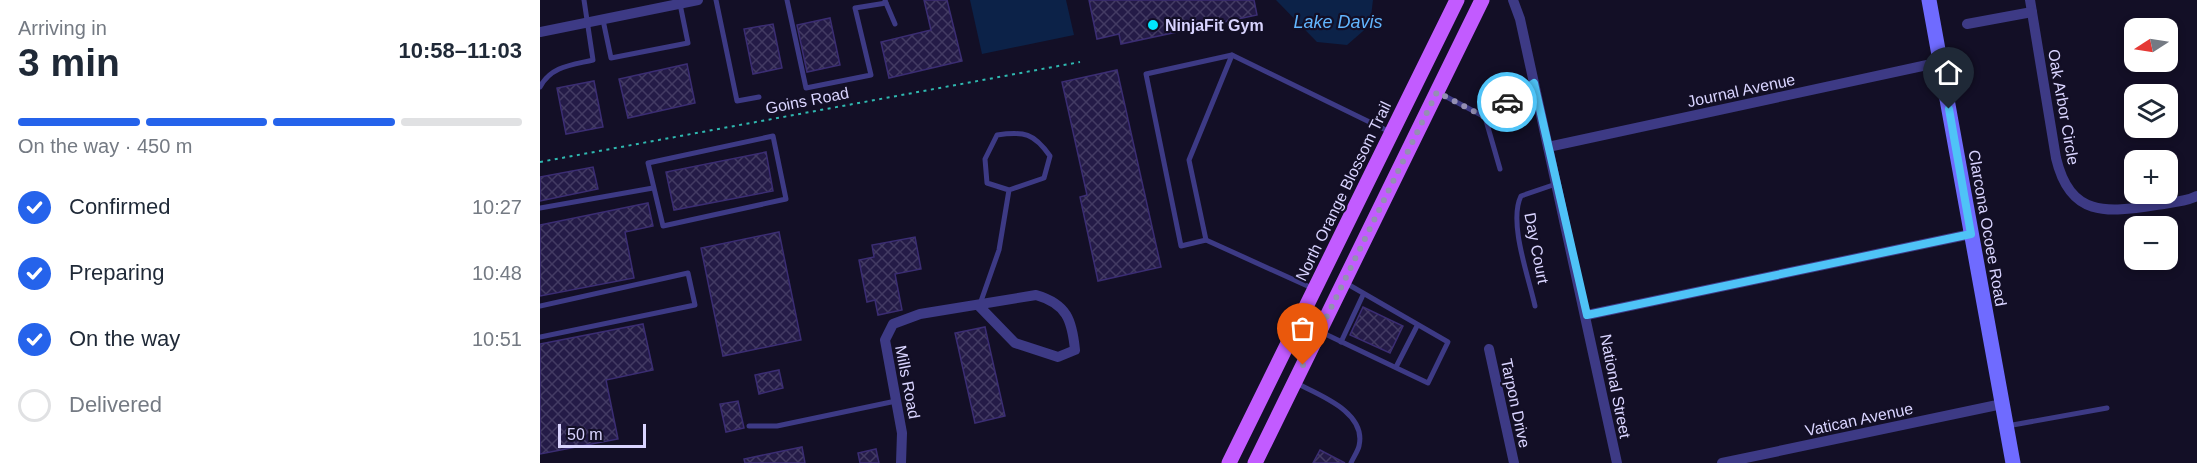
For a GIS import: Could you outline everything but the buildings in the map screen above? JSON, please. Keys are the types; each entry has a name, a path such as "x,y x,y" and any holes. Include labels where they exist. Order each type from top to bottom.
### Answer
{"main road":[{"name":"North Orange Blossom Trail","path":"1229,463 1457,0"},
{"path":"1255,463 1482,0"},
{"name":"Clarcona Ocoee Road","path":"1929,0 2013,463"}],"street":[{"path":"540,32 603,20 668,3 680,4 698,0"},
{"name":"National Street","path":"1513,0 1520,19 1587,315 1617,463"},
{"name":"Oak Arbor Circle","path":"2030,0 2056,158 2062,178 2072,193 2087,206 2118,211 2197,196"},
{"path":"1967,24 2032,12"},
{"name":"Journal Avenue","path":"1548,147 1941,62"},
{"path":"1587,315 1971,234"},
{"name":"Mills Road","path":"901,463 902,433 885,340 893,324 920,314 1036,295 1050,299 1072,322 1075,350 1058,357 1015,343 979,306"},
{"path":"1301,317 1319,332"},
{"name":"Tarpon Drive","path":"1489,349 1514,463"},
{"name":"Vatican Avenue","path":"1722,463 2002,404"}],"lane":[{"path":"540,87 550,74 562,66 593,60 584,0"},
{"path":"716,0 737,101 759,97"},
{"path":"788,0 806,88 871,75 855,9 886,1 894,24"},
{"path":"603,20 611,58 688,43 680,4"},
{"path":"1315,289 1206,240 1181,246 1146,74 1232,55 1392,133"},
{"path":"1206,240 1189,160 1232,55"},
{"path":"1485,117 1534,83"},
{"path":"1437,92 1485,117 1500,169"},
{"path":"1016,132 1038,138 1050,156 1044,178 1009,190 987,183 985,159 997,135 1016,132"},
{"path":"773,136 786,199 663,226 653,188 648,163 773,136"},
{"name":"Day Court","path":"1535,306 1516,222 1516,207 1521,196 1556,184"},
{"path":"540,208 653,188"},
{"path":"979,306 999,250 1009,190"},
{"path":"540,306 688,273 695,305 540,337"},
{"path":"1319,332 1428,383 1448,342 1363,296 1344,282"},
{"path":"1341,342 1363,296"},
{"path":"1396,367 1417,326"},
{"path":"1294,382 1348,411 1357,430 1360,444 1351,463"},
{"path":"749,426 777,426 896,401"},
{"path":"2006,427 2107,408"}],"path":[{"name":"Goins Road","path":"540,162 1080,62"}],"water":[{"path":"970,0 1066,0 1074,35 982,54"},
{"name":"Lake Davis","path":"1276,0 1373,0 1370,25 1347,45 1317,42"}],"way so far":[{"path":"1303,365 1437,92 1485,117 1507,102"}],"place":[{"name":"NinjaFit Gym","path":"1153,25"}],"route":[{"path":"1507,102 1534,83 1587,315 1971,234 1949,109"}]}
